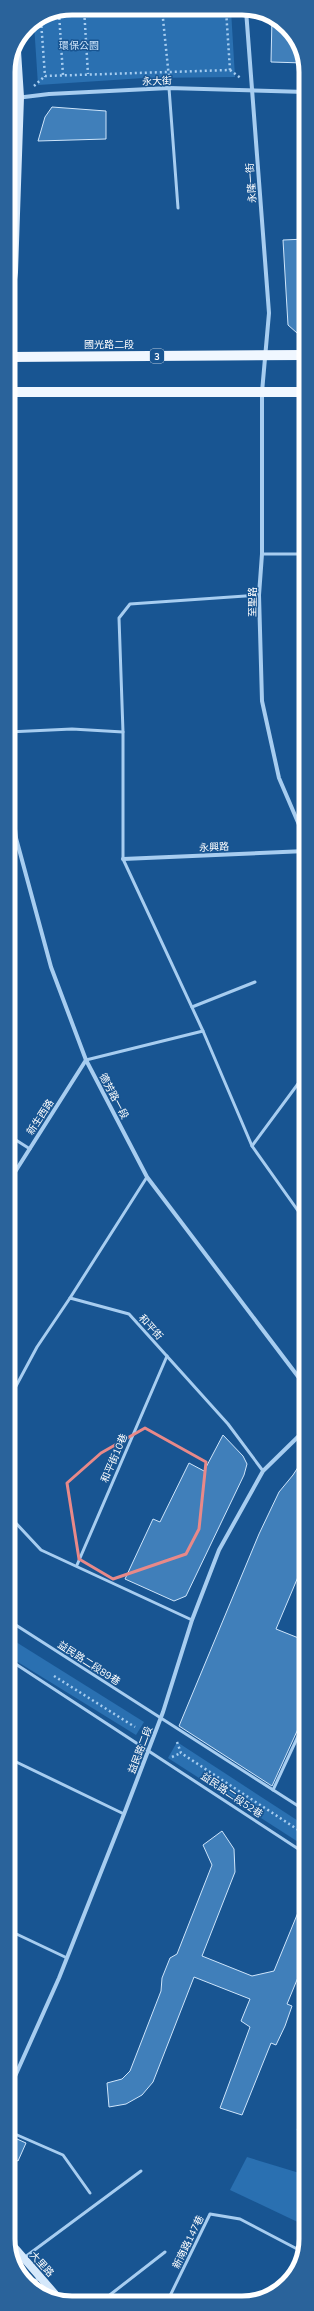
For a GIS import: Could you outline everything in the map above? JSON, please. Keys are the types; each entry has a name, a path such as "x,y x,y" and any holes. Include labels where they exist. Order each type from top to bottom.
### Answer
{"main road":[{"name":"國光路二段","path":"15,357 299,356"},
{"path":"15,392 299,392"}],"street":[{"name":"永隆一街","path":"246,15 269,313 264,355"},
{"path":"15,243 20,97 17,56"},
{"name":"永大街","path":"15,98 169,88 253,92 299,92"},
{"name":"至聖路","path":"264,355 262,392 262,554 259,595 262,701 279,778 299,825"},
{"name":"德芳路一段","path":"15,829 16,838 51,967 86,1060 147,1177 299,1378"},
{"name":"永興路","path":"123,859 299,851"},
{"name":"新生西路","path":"15,1172 86,1060"},
{"name":"益民路二段","path":"15,2076 59,1978 65,1957 124,1814 161,1718 192,1620 226,1534 263,1471 299,1436"},
{"name":"大里路","path":"16,2249 55,2293"}],"lane":[{"path":"169,88 178,208"},
{"path":"262,554 299,554"},
{"path":"259,595 130,604 119,618 123,732 123,859 203,1031 252,1146 299,1212"},
{"path":"15,732 72,729 123,732"},
{"path":"192,1007 255,982"},
{"path":"86,1060 203,1031"},
{"path":"252,1146 299,1082"},
{"path":"15,1139 30,1149"},
{"path":"15,1386 38,1347 147,1177"},
{"name":"和平街","path":"70,1298 129,1314 228,1424 263,1471"},
{"name":"和平街10巷","path":"77,1565 167,1356"},
{"path":"15,1522 41,1550 77,1565 192,1620"},
{"name":"益民路二段89巷","path":"15,1624 161,1718"},
{"path":"15,1664 148,1750"},
{"path":"161,1718 299,1807"},
{"path":"273,1790 299,1734"},
{"name":"益民路二段52巷","path":"148,1750 299,1849"},
{"path":"15,1761 124,1814"},
{"path":"15,1933 65,1957"},
{"path":"15,2134 63,2155 90,2193"},
{"path":"24,2258 141,2171"},
{"name":"新南路147巷","path":"170,2296 210,2214 240,2219 298,2250"},
{"path":"108,2296 165,2252"},
{"path":"34,2282 41,2276"}],"path":[{"path":"84,15 88,74"},
{"path":"163,15 169,88"},
{"path":"41,24 45,76 230,70 226,15"},
{"path":"59,16 63,75"},
{"path":"48,1672 135,1727"},
{"path":"177,1742 181,1753 299,1830"}],"highlighted area":[{"path":"145,1428 206,1462 199,1529 186,1554 113,1579 79,1559 67,1483 101,1453"}],"green space":[{"name":"環保公園","path":"72,15 231,15 235,77 144,78 38,85 34,30 50,19"},
{"path":"15,1641 144,1722 136,1735 15,1660"},
{"path":"177,1742 299,1821 299,1842 168,1758"},
{"path":"247,2157 299,2173 299,2223 230,2190"}],"building":[{"path":"272,24 287,37 295,50 298,63 271,62"},
{"path":"52,107 106,111 106,139 38,141 45,117"},
{"path":"299,239 299,333 297,333 288,325 283,240"},
{"path":"223,1435 243,1456 247,1464 244,1475 186,1596 174,1601 125,1579 153,1519 160,1522 189,1463 204,1471"},
{"path":"299,1466 299,1575 276,1629 299,1638 299,1727 272,1786 179,1726 259,1534 279,1492"},
{"path":"222,1831 234,1849 235,1872 202,1956 252,1976 274,1971 299,1910 299,1975 287,2004 292,2006 285,2026 276,2045 271,2043 242,2115 220,2108 250,2027 241,2021 250,1999 194,1977 153,2082 142,2095 126,2104 109,2107 107,2083 122,2079 130,2071 161,1991 162,1978 170,1958 177,1954 212,1865 203,1845"},
{"path":"15,2138 26,2143 18,2161 15,2160"}]}
